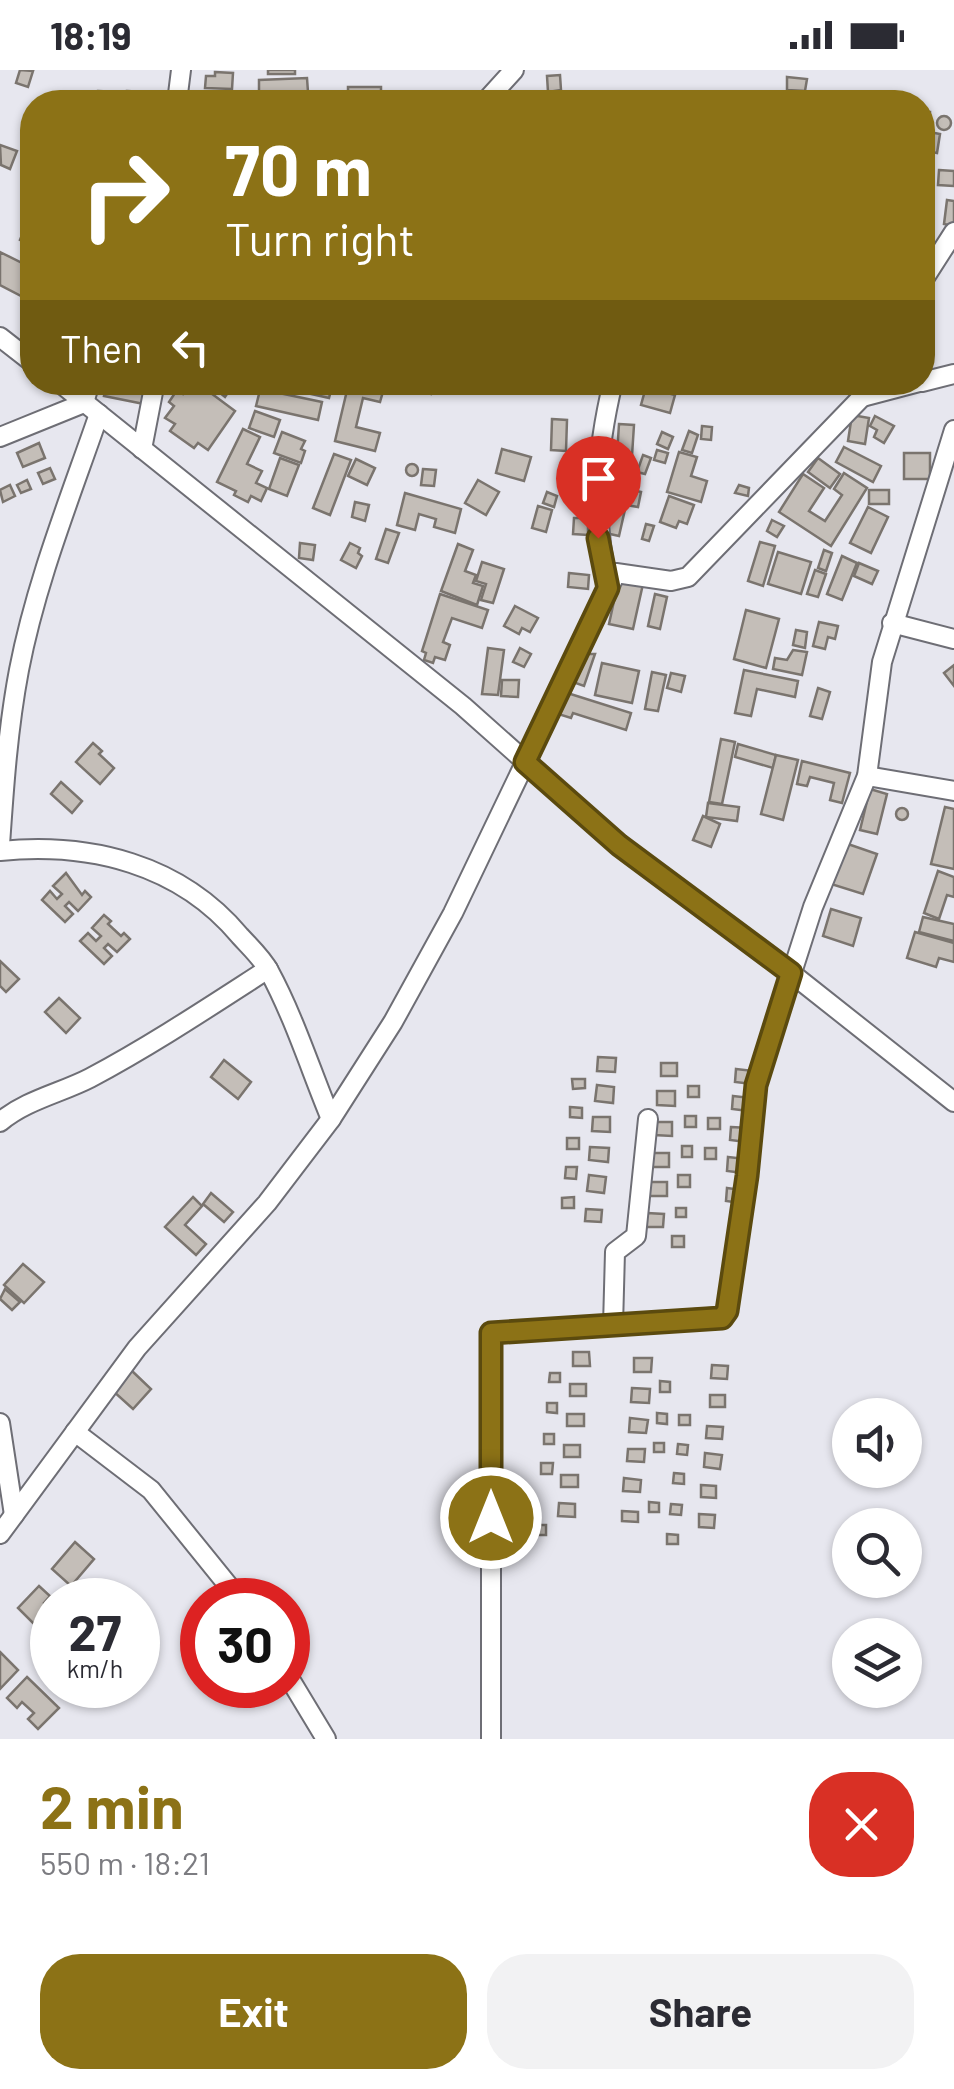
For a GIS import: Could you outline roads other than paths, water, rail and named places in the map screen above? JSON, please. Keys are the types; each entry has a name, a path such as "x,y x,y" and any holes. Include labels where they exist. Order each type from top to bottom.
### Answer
{"street":[{"path":"496,90 514,70"},
{"path":"935,262 954,232"},
{"path":"0,336 20,352"},
{"path":"75,395 463,706 619,845 791,973 954,1102"},
{"path":"91,395 92,408 20,669 6,758 0,848 42,847 107,854 166,875 219,911 268,969 331,1119"},
{"path":"142,449 152,395"},
{"path":"608,588 598,538 598,488 600,439 611,395"},
{"path":"0,1534 137,1348 267,1203 331,1119 393,1022 453,912 616,573 671,580 688,576 859,395"},
{"path":"0,437 92,408"},
{"path":"491,1739 491,1333 722,1318 727,1311 756,1085 814,906 867,776 882,662 954,430"},
{"path":"892,623 954,639"},
{"path":"867,776 954,791"},
{"path":"0,1122 24,1105 78,1084 148,1046 268,969"},
{"path":"613,1326 615,1252 636,1236 648,1118"},
{"path":"0,1423 14,1515"},
{"path":"75,1432 152,1490 222,1578"},
{"path":"307,1708 326,1739"}]}
